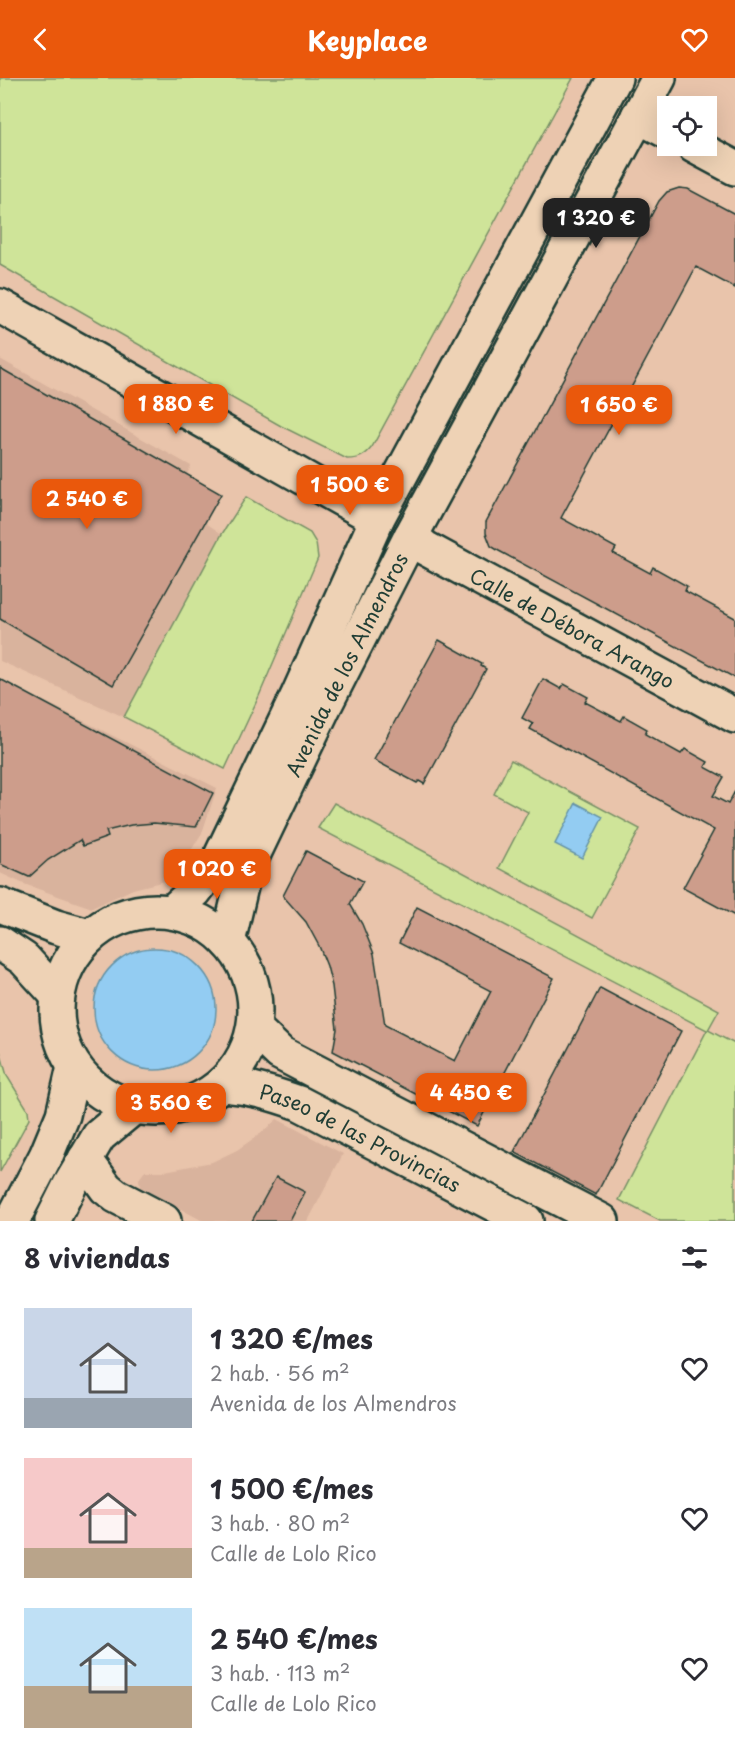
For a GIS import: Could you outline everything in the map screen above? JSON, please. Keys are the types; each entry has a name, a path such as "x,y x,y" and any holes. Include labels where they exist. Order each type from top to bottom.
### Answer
{"street":[{"name":"Avenida de los Almendros","path":"173,911 195,891 220,858 298,696 376,519 615,78"},
{"name":"Avenida de los Almendros","path":"228,942 244,874 323,709 411,536 659,78"},
{"path":"638,116 657,126"},
{"path":"713,156 735,168"},
{"path":"0,306 376,519"},
{"name":"Calle de Débora Arango","path":"411,536 424,548 735,716"},
{"path":"0,905 56,927 89,936"},
{"path":"142,911 173,911 203,922 228,942 243,965 254,991 255,1029 245,1056 234,1074 223,1085 202,1099 162,1110 134,1107 98,1092 74,1067 62,1045 56,1018 57,995 70,959 89,936 118,918 142,911"},
{"path":"0,943 24,959 57,995"},
{"name":"Paseo de las Provincias","path":"255,1029 280,1053 602,1221"},
{"path":"12,1221 46,1156 63,1115 74,1067"},
{"name":"Paseo de las Provincias","path":"223,1085 265,1090 299,1103 526,1221"},
{"path":"52,1221 99,1136 134,1107"},
{"path":"85,1159 100,1181 111,1192 164,1221"}],"shaded area":[{"path":"0,359 191,466 187,474 221,494 206,523 222,534 124,717 0,661"},
{"path":"0,679 217,788 202,833 173,879 133,889 92,908 0,873"},
{"path":"277,1119 343,1154 308,1221 203,1221 140,1187 139,1179 145,1171 165,1171 212,1162 237,1150"}],"green space":[{"path":"0,78 573,78 372,447 361,456 347,459 281,426 0,265"},
{"path":"246,497 310,533 316,543 318,558 225,769 124,717 222,534"},
{"path":"511,760 640,829 592,918 499,868 528,812 494,794"},
{"path":"334,803 719,1010 708,1030 735,1044 735,1221 660,1221 619,1200 707,1030 318,828"},
{"path":"0,1051 7,1076 28,1110 29,1119 0,1172"}],"water":[{"path":"576,803 603,817 582,858 555,844"},
{"path":"155,948 178,953 198,966 211,986 216,1009 211,1032 198,1052 178,1065 155,1070 132,1065 112,1052 99,1032 94,1009 99,986 112,966 132,953"}],"building":[{"path":"679,188 688,189 735,214 735,288 696,267 561,518 616,548 613,553 650,573 653,567 687,586 685,591 735,618 735,678 499,551 491,546 486,533 486,522 659,201 667,192"},
{"path":"0,368 221,494 113,685 0,619"},
{"path":"439,640 482,664 481,666 486,669 424,784 419,781 417,783 374,760"},
{"path":"0,679 213,793 196,827 154,823 131,825 106,831 108,837 83,846 80,840 48,860 29,877 0,864"},
{"path":"543,679 561,689 564,684 588,697 585,702 621,721 624,716 647,729 645,734 681,754 685,749 708,762 705,767 724,777 713,796 728,804 735,791 735,916 683,888 714,830 530,729 533,724 522,718"},
{"path":"306,851 363,881 350,904 362,924 374,954 385,1025 455,1061 491,991 399,943 417,907 554,978 477,1126 333,1051 337,1029 332,986 327,966 306,922 283,896"},
{"path":"600,988 681,1031 596,1195 514,1152"},
{"path":"276,1177 305,1192 290,1221 252,1221"}]}
